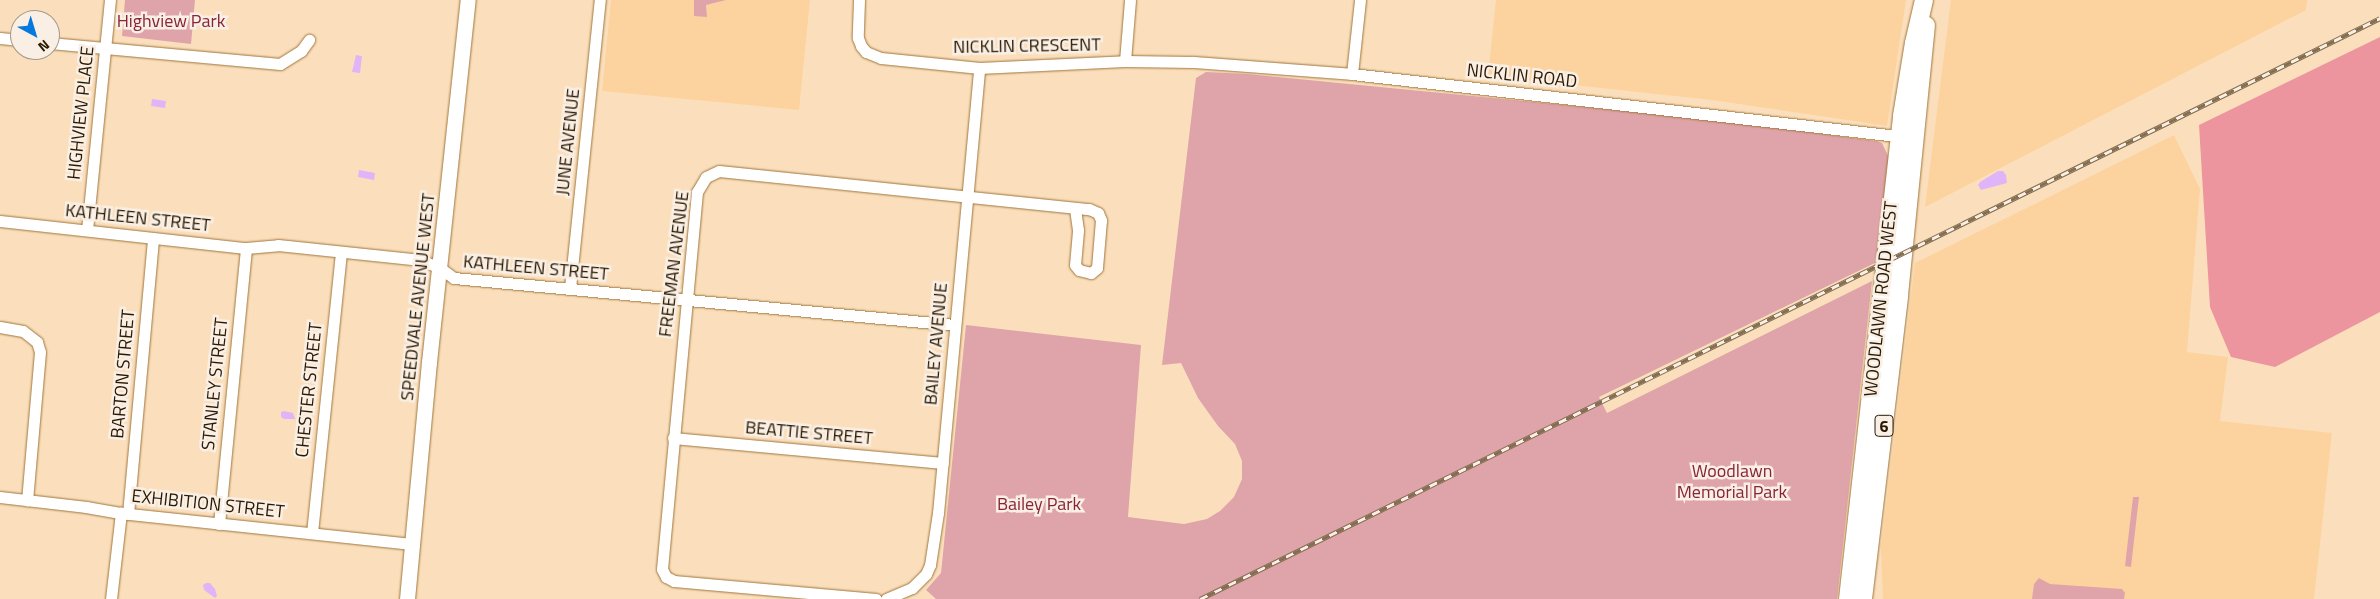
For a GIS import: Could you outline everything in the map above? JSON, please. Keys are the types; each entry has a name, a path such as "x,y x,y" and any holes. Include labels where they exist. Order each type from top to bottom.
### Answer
{"main road":[{"name":"SPEEDVALE AVENUE WEST","path":"407,599 468,0"},
{"name":"WOODLAWN ROAD WEST","path":"1848,599 1907,137 1926,44 1925,0"},
{"name":"WOODLAWN ROAD WEST","path":"1863,599 1907,137"}],"street":[{"name":"HIGHVIEW PLACE","path":"87,230 110,0"},
{"name":"JUNE AVENUE","path":"570,288 600,0"},
{"name":"NICKLIN CRESCENT","path":"859,0 858,38 866,52 881,58 979,68 1125,61"},
{"path":"1125,61 1130,0"},
{"path":"1352,74 1360,0"},
{"path":"60,44 280,64 301,51 309,40"},
{"name":"NICKLIN ROAD","path":"1125,61 1194,62 1352,74 1907,137"},
{"name":"BAILEY AVENUE","path":"886,599 912,588 926,574 930,566 969,195 979,68"},
{"name":"FREEMAN AVENUE","path":"876,599 674,581 666,577 662,570 672,438 697,192 706,177 719,170 1089,209 1098,213 1101,220 1097,268 1091,273 1079,270 1075,265 1078,230 1074,208"},
{"name":"KATHLEEN STREET","path":"0,221 246,248 278,245 421,260 440,268 454,278 955,325"},
{"name":"BARTON STREET","path":"111,599 124,513 153,238"},
{"name":"STANLEY STREET","path":"219,524 246,248"},
{"name":"CHESTER STREET","path":"312,533 341,252"},
{"path":"0,327 23,331 36,342 40,352 41,362 27,500"},
{"name":"BEATTIE STREET","path":"672,438 942,462"},
{"name":"EXHIBITION STREET","path":"0,497 219,524 413,544"}],"shaded area":[{"path":"611,0 810,0 799,110 602,91"},
{"path":"1496,0 1906,0 1887,126 1712,100 1488,76"},
{"path":"1951,0 2307,0 2306,10 1925,207"},
{"path":"2380,37 2380,312 2275,367 2231,357 2210,307 2199,125"},
{"path":"356,55 362,56 360,73 352,72"},
{"path":"152,99 166,101 165,108 151,106"},
{"path":"2174,135 2200,189 2187,352 2228,357 2220,421 2332,433 2314,599 1883,599 1881,548 1915,263"},
{"path":"359,170 375,173 374,180 358,177"},
{"path":"1998,171 2003,171 2006,175 2007,183 1981,190 1978,185 1980,182"},
{"path":"281,412 293,413 295,419 284,419 281,417"},
{"path":"210,583 215,589 217,596 215,598 204,590 203,585"}],"green space":[{"name":"Highview Park","path":"125,0 195,0 191,44 122,36"},
{"path":"694,0 726,0 706,5 707,17 694,16"},
{"path":"1206,72 1247,74 1709,119 1882,143 1890,160 1877,262 1599,397 1607,413 1872,281 1837,599 936,599 926,590 941,573 966,325 1141,345 1128,517 1184,524 1207,519 1220,511 1234,497 1242,479 1242,461 1235,444 1218,426 1198,398 1181,363 1162,365 1196,78"},
{"path":"2133,497 2139,497 2131,567 2125,566"},
{"path":"2039,578 2050,584 2122,589 2125,593 2124,599 2032,599 2034,584"}],"railway":[{"path":"1200,599 2380,18"}],"park label":[{"name":"Woodlawn Memorial Park","path":"1732,482"},
{"name":"Bailey Park","path":"1039,504"}]}
